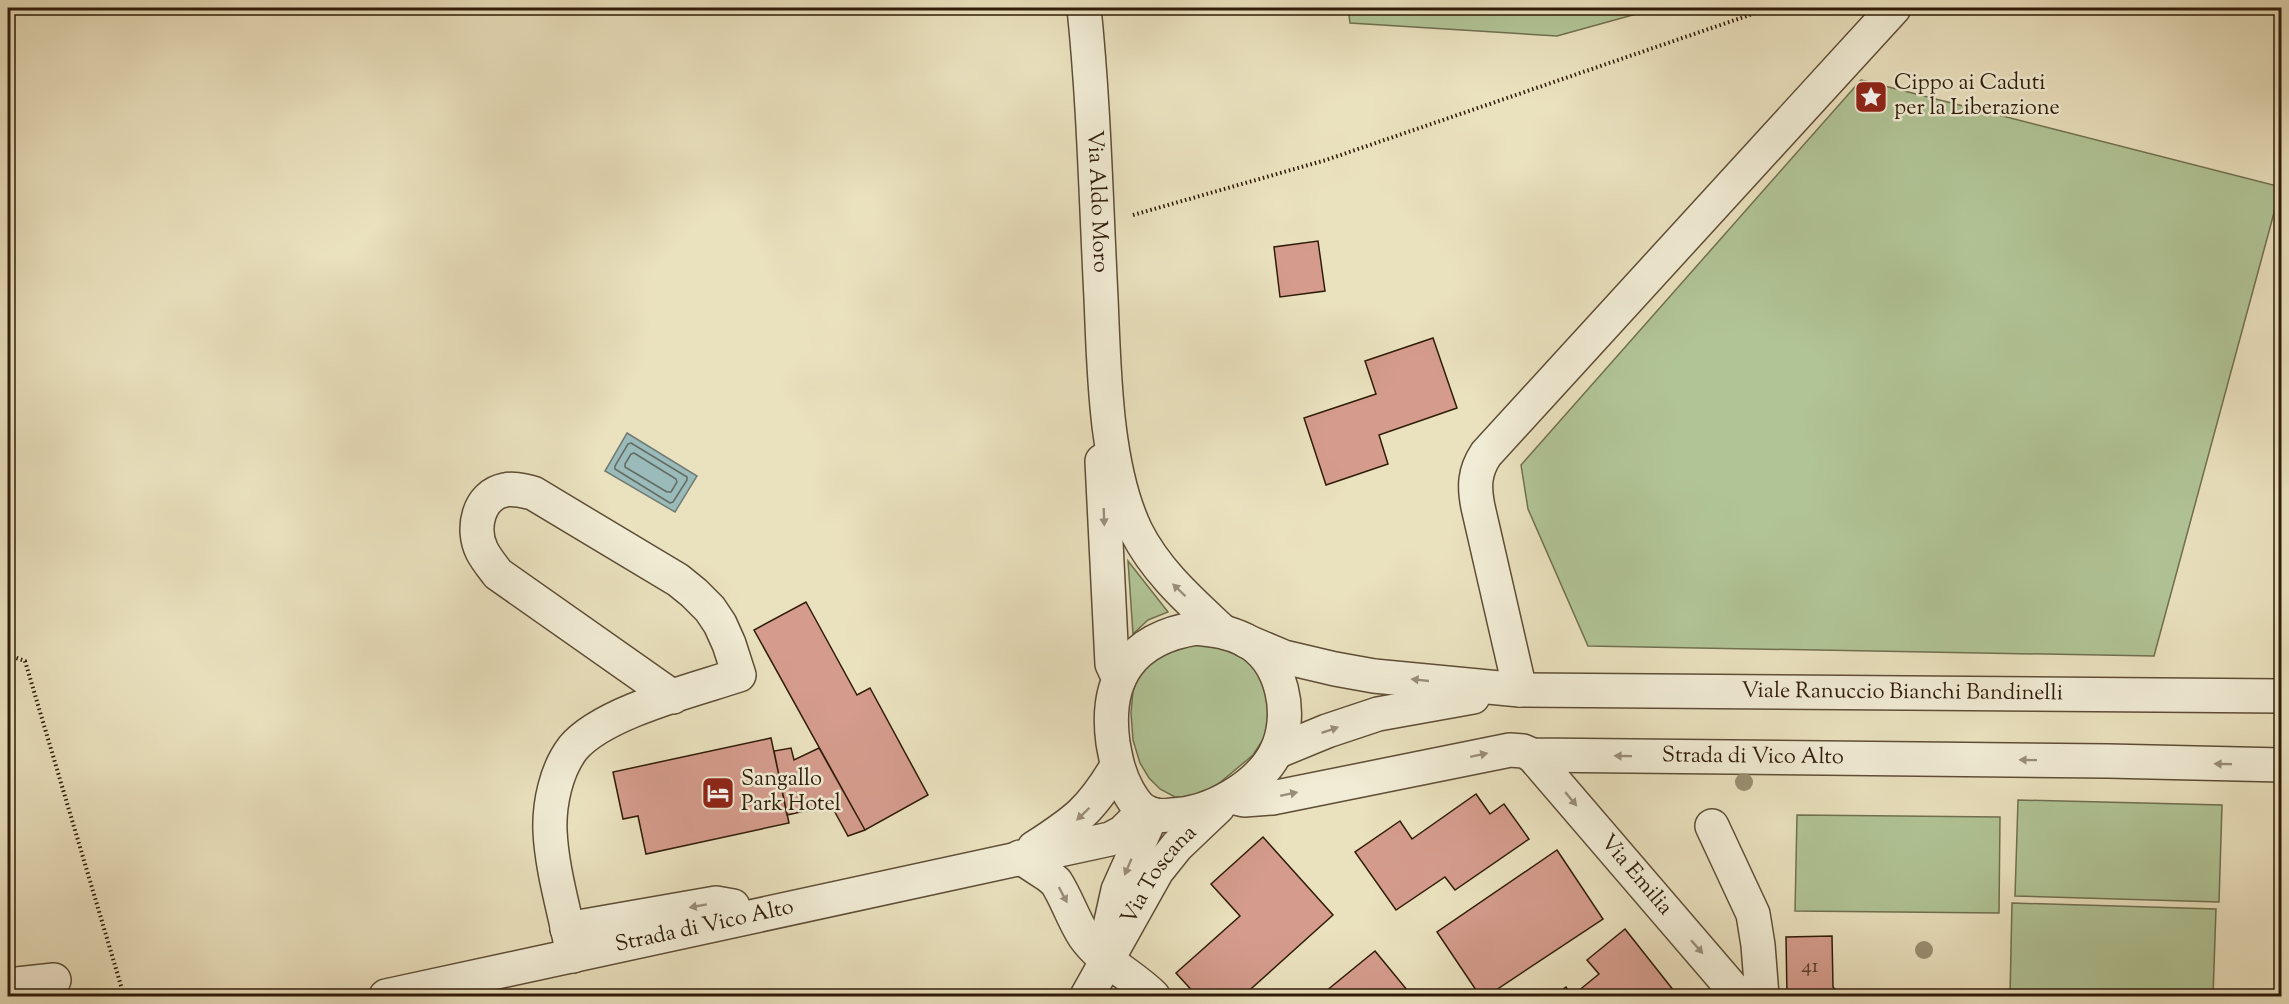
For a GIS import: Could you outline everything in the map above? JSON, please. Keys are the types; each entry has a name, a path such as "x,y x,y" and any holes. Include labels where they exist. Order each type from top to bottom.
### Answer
{"street":[{"name":"Via Aldo Moro","path":"1084,8 1105,396 1102,455 1105,532 1112,664 1119,679"},
{"path":"1520,690 1476,499 1475,481 1480,463 1894,8"},
{"name":"Via Aldo Moro","path":"1105,396 1121,486 1136,530 1169,580 1234,636"},
{"path":"570,943 555,868 550,829 555,790 565,761 574,748 588,735 611,721 739,675 720,624 702,601 678,580 533,493 508,489 499,491 484,502 477,525 477,536 481,549 498,574 673,697"},
{"path":"1148,813 1133,800 1117,766 1111,714 1119,679 1132,658 1151,642 1173,632 1197,628 1234,636"},
{"name":"Viale Ranuccio Bianchi Bandinelli","path":"1234,636 1284,657 1335,669 1374,676 1520,690 2282,696"},
{"name":"Strada di Vico Alto","path":"386,996 570,943 776,913 1110,839 1148,813 1164,816 1189,814 1228,799 1248,785 1276,752 1283,725 1285,704 1279,681 1265,656 1234,636"},
{"name":"Viale Ranuccio Bianchi Bandinelli","path":"1276,752 1327,730 1378,714 1520,690"},
{"name":"Strada di Vico Alto","path":"1228,799 1272,798 1500,751 1518,750 1532,755 2282,765"},
{"name":"Via Emilia","path":"1532,755 1740,996"},
{"name":"Strada di Vico Alto","path":"1020,858 1072,824 1090,807 1117,766"},
{"name":"Via Toscana","path":"1087,996 1157,871 1177,846 1228,799"},
{"name":"Via Toscana","path":"1107,961 1108,925 1118,890 1148,813"},
{"path":"1712,826 1753,914 1762,996"},
{"path":"1020,858 1056,882 1083,935 1107,961 1133,977 1153,996"},
{"path":"8,985 54,980"}],"path":[{"path":"1097,225 1326,160 1770,8"},
{"path":"8,655 25,661 124,996"}],"green space":[{"path":"1348,8 1658,8 1557,36 1350,23"},
{"path":"1861,80 2281,187 2154,656 1588,646 1528,509 1521,465"},
{"path":"1128,561 1168,612 1148,620 1133,634"},
{"path":"1220,640 1257,665 1271,711 1266,735 1253,755 1211,790 1192,798 1175,797 1160,789 1149,778 1140,763 1133,740 1131,713 1133,691 1141,670 1156,653"},
{"path":"2018,800 2222,805 2219,902 2015,896"},
{"path":"1797,815 2000,817 1999,913 1795,911"},
{"path":"2012,903 2216,909 2213,996 2010,996"}],"water":[{"path":"627,433 697,476 675,512 605,471"}],"building":[{"path":"1318,241 1325,291 1280,297 1274,247"},
{"path":"1433,338 1457,408 1379,435 1388,464 1326,485 1304,418 1376,394 1365,361"},
{"path":"806,602 857,695 870,688 928,795 865,830 754,630"},
{"path":"771,738 789,823 646,854 638,816 623,819 613,772"},
{"path":"791,748 794,760 819,748 865,830 848,836 831,805 787,815 774,751"},
{"path":"1476,794 1490,814 1504,804 1529,839 1455,890 1445,877 1396,910 1355,852 1400,821 1412,839"},
{"path":"1263,837 1333,915 1243,996 1197,996 1176,973 1240,916 1211,884"},
{"path":"1557,850 1603,919 1487,996 1480,996 1437,932"},
{"path":"1625,929 1674,991 1668,996 1572,996 1599,974 1587,960"},
{"path":"1832,936 1833,987 1841,996 1787,996 1786,937"},
{"path":"1375,951 1412,996 1320,996"},
{"path":"1566,987 1572,996 1554,996"}],"place":[{"name":"Cippo ai Caduti per la Liberazione","path":"1871,97"},
{"name":"Sangallo Park Hotel","path":"718,793"}]}
